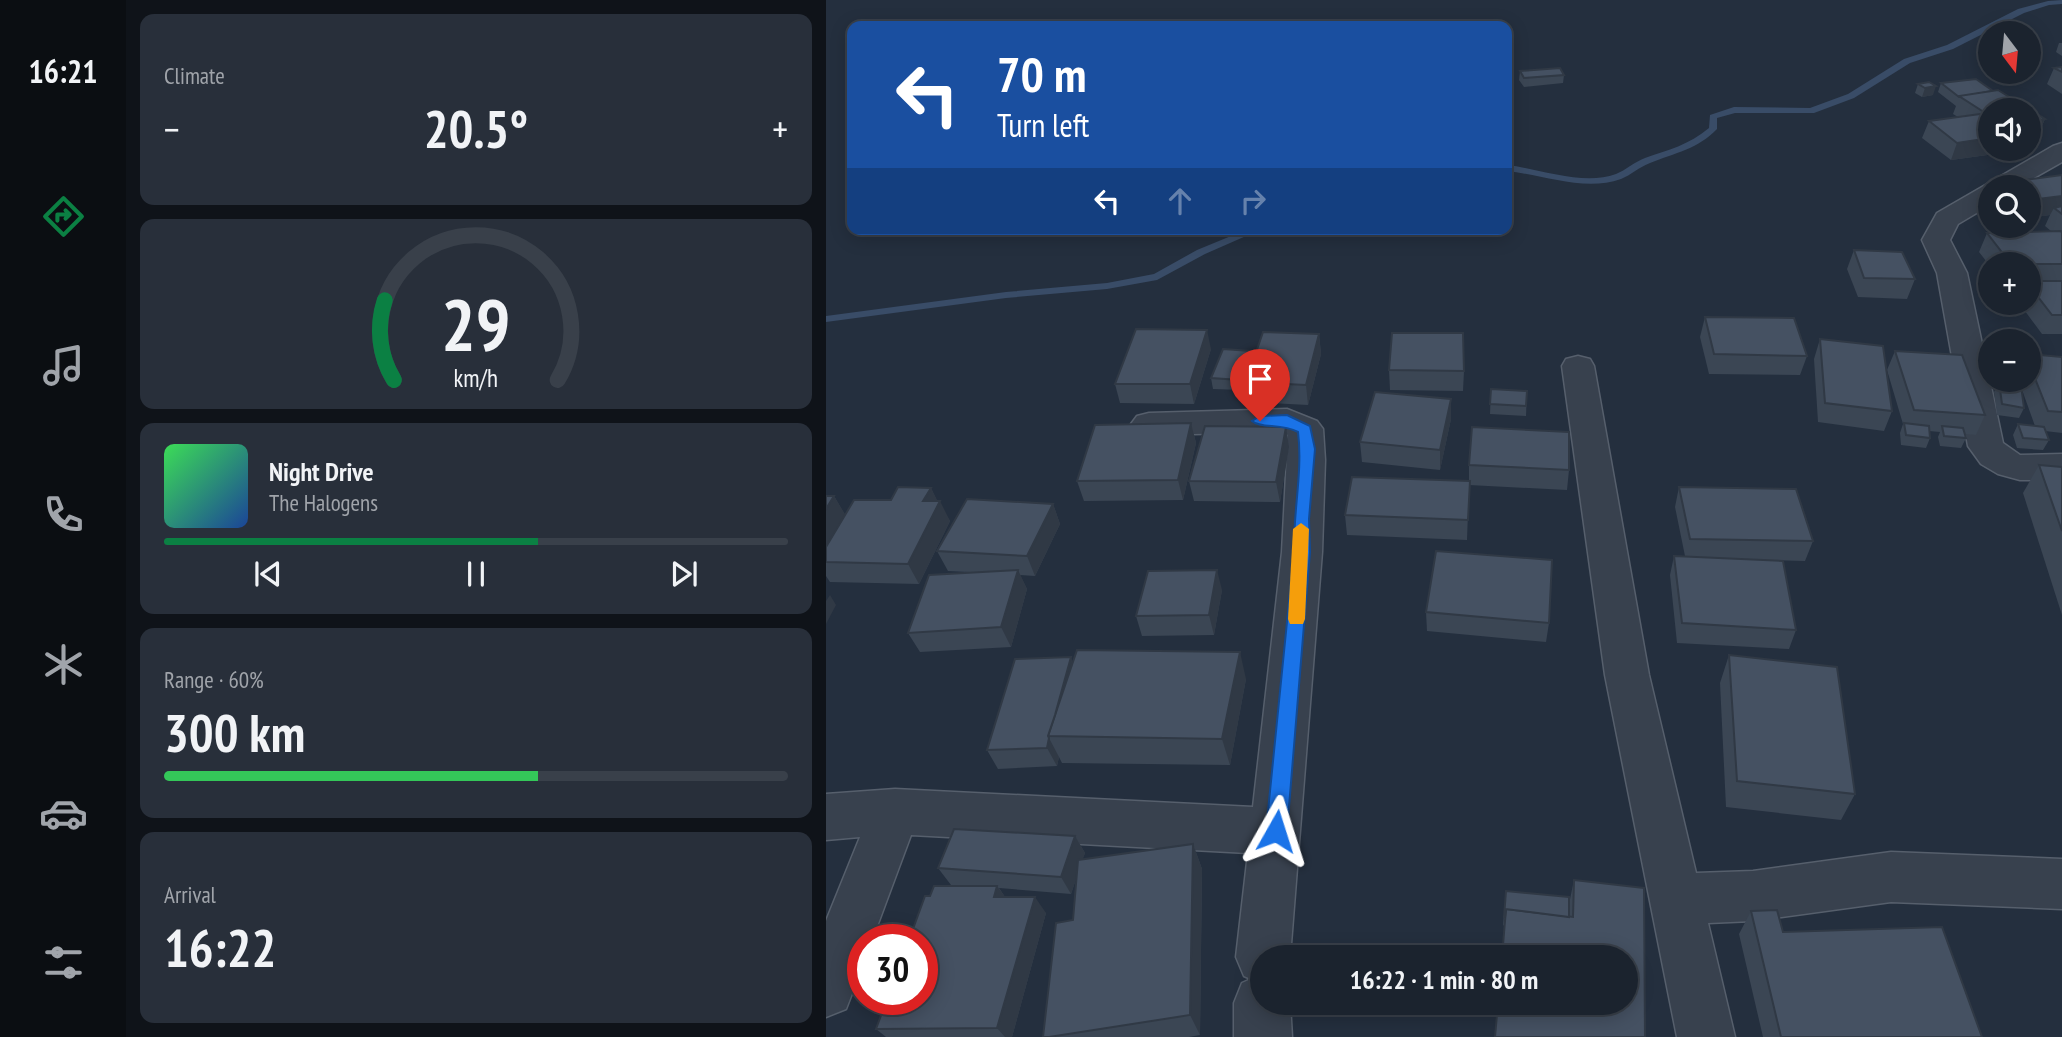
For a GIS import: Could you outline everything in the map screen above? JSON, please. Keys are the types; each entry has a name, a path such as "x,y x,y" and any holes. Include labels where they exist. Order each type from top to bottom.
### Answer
{"street":[{"path":"2021,175 2062,151"},
{"path":"1978,200 1947,219 1936,240 1952,273 1986,446 1997,461 2014,467 2062,467"},
{"path":"1578,366 1612,592 1674,899 1706,1037"},
{"path":"1149,424 1287,420 1305,429 1307,449 1301,519 1302,552 1263,945"},
{"path":"826,817 895,812 1276,831"},
{"path":"826,989 895,812"},
{"path":"1674,899 1753,897 1891,877 2062,884"},
{"path":"1262,1015 1263,1037"}],"building":[{"path":"1560,68 1564,75 1524,78 1520,71"},
{"path":"1976,79 1978,84 1983,84 1993,91 1959,97 1941,83"},
{"path":"1929,82 1936,86 1925,88 1918,84"},
{"path":"1998,90 2011,98 1978,98 1978,108 1959,96"},
{"path":"1978,114 1978,140 1957,143 1929,121"},
{"path":"2062,175 2062,196 2041,199 2041,178"},
{"path":"2062,206 2062,214 2054,208"},
{"path":"2061,231 2062,264 2041,264 2041,252 2002,252 1991,238 2041,238 2041,232"},
{"path":"1854,250 1902,252 1915,279 1864,278"},
{"path":"2041,281 2062,281 2062,315 2052,315 2041,301"},
{"path":"1705,317 1794,318 1807,356 1714,354"},
{"path":"1136,329 1207,330 1190,384 1115,384"},
{"path":"1263,332 1319,334 1306,385 1246,382"},
{"path":"1392,333 1463,333 1464,371 1389,370"},
{"path":"1820,339 1883,346 1892,411 1825,403"},
{"path":"1223,349 1251,351 1240,380 1211,378"},
{"path":"1895,351 1962,355 1985,415 1914,410"},
{"path":"2041,355 2062,357 2062,412 2048,411 2040,392"},
{"path":"1491,389 1527,391 1526,406 1490,404"},
{"path":"1375,392 1451,399 1440,450 1360,442"},
{"path":"2000,392 2022,392 2024,408 2002,404"},
{"path":"1191,423 1178,480 1077,481 1095,425"},
{"path":"1904,423 1929,426 1930,438 1906,435"},
{"path":"2018,424 2044,427 2049,440 2023,438"},
{"path":"1205,426 1286,427 1276,482 1189,481"},
{"path":"1942,426 1963,428 1966,438 1944,436"},
{"path":"1472,427 1569,432 1569,470 1469,465"},
{"path":"2039,465 2062,467 2062,531"},
{"path":"1352,477 1470,481 1468,520 1345,515"},
{"path":"898,487 931,488 923,501 940,501 908,564 826,562 826,547 854,500 891,500"},
{"path":"1679,487 1796,489 1813,541 1690,539"},
{"path":"826,496 834,496 826,509"},
{"path":"967,499 1053,504 1027,556 937,551"},
{"path":"1436,551 1552,560 1549,623 1426,612"},
{"path":"1674,556 1783,561 1796,630 1682,623"},
{"path":"1018,570 1001,627 908,633 929,575"},
{"path":"1217,570 1209,615 1136,616 1148,571"},
{"path":"1077,650 1240,652 1222,739 1048,736"},
{"path":"1729,655 1837,667 1855,794 1737,781"},
{"path":"1071,657 1047,748 987,750 1015,659"},
{"path":"954,829 1075,836 1061,877 938,868"},
{"path":"1193,844 1190,1015 1043,1037 1056,923 1073,920 1078,860"},
{"path":"1574,880 1644,888 1645,1037 1495,1037 1497,1015 1638,1015 1638,945 1503,945 1506,909 1573,917"},
{"path":"934,886 997,886 994,897 1035,897 997,1028 876,1029 881,1015 938,1015 938,924 915,924 925,896 930,896"},
{"path":"1506,891 1569,897 1569,917 1506,909 1504,917"},
{"path":"1777,910 1783,932 1942,927 1982,1037 1781,1037 1751,911"}],"waterway":[{"path":"1512,169 1586,180 1617,177 1642,163 1682,150 1697,142 1713,129 1713,117 1734,110 1811,111 1851,96 1907,61 1950,47 2021,11 2062,2"},
{"path":"826,319 1006,295 1107,286 1157,277 1201,252 1242,235"}],"slow traffic":[{"path":"1296,619 1302,552 1301,529"}],"route":[{"path":"1260,421 1287,420 1305,429 1307,449 1295,644 1276,831"}]}
